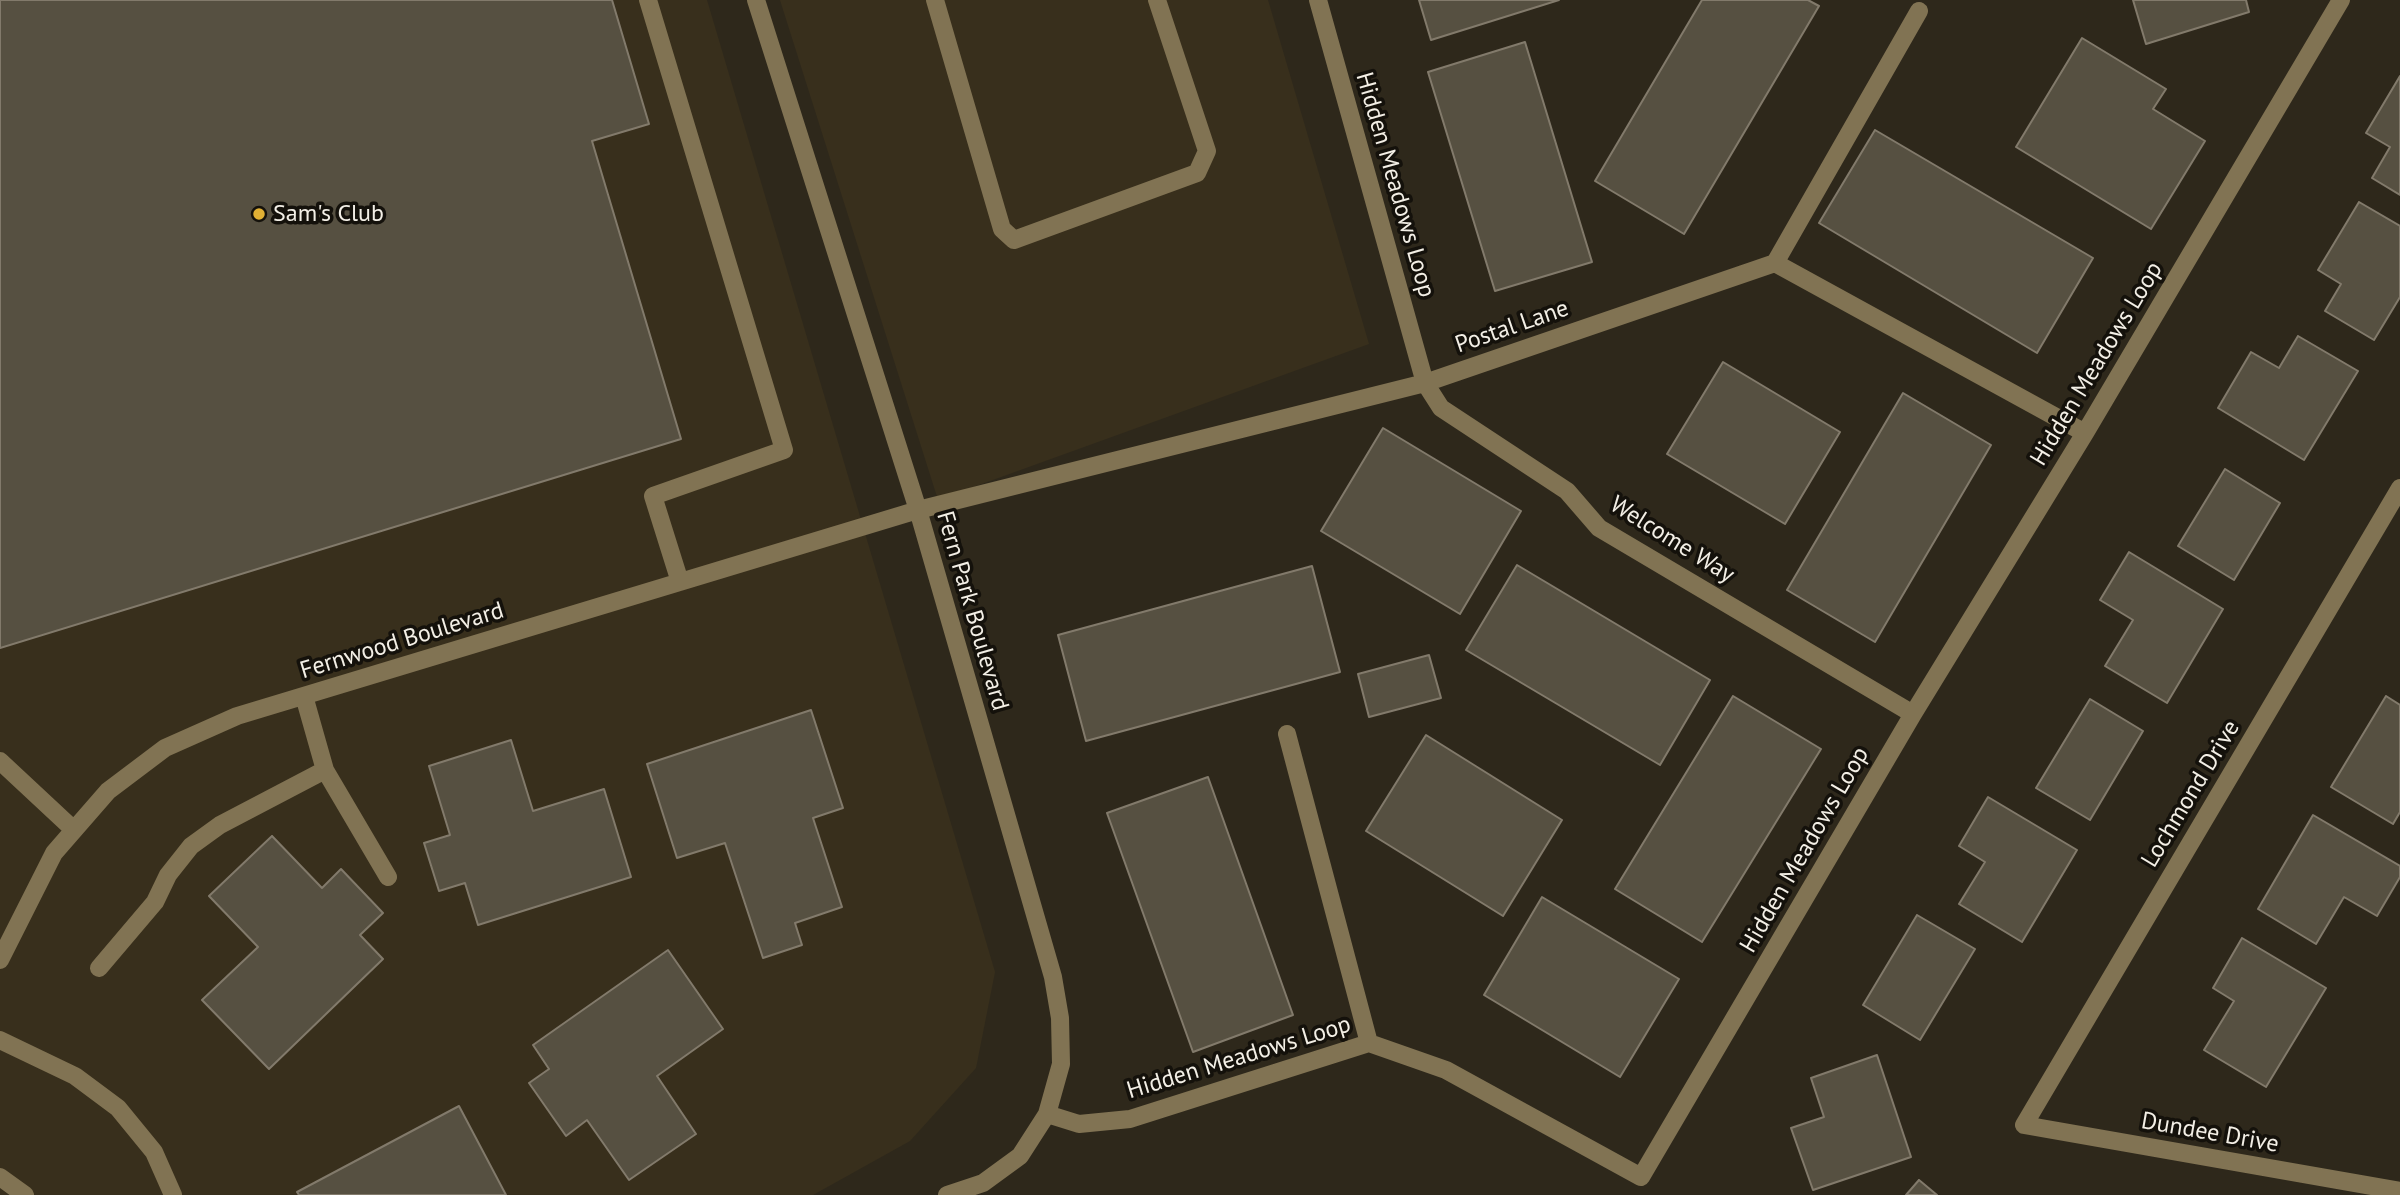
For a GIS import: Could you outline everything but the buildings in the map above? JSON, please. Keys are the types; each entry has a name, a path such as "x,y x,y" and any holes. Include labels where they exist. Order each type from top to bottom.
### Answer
{"street":[{"path":"648,0 785,450 653,496 680,582"},
{"name":"Fern Park Boulevard","path":"756,0 918,510 1053,977 1060,1018 1061,1064 1047,1114 1020,1156 983,1183 947,1195"},
{"path":"935,0 1002,229 1014,240 1197,173 1207,151 1157,0"},
{"name":"Hidden Meadows Loop","path":"1318,0 1425,383"},
{"name":"Hidden Meadows Loop","path":"1047,1114 1079,1124 1130,1119 1369,1043 1446,1070 1642,1178 1913,714 2085,433 2341,0"},
{"path":"1919,11 1775,262 2085,433"},
{"name":"Postal Lane","path":"918,510 1425,383 1775,262"},
{"name":"Welcome Way","path":"1425,383 1441,408 1567,491 1599,527 1913,714"},
{"name":"Lochmond Drive","path":"2024,1125 2400,488"},
{"name":"Fernwood Boulevard","path":"0,960 54,853 108,791 165,748 237,716 918,510"},
{"path":"304,696 325,770 388,877"},
{"path":"1287,734 1369,1043"},
{"path":"0,761 74,830"},
{"path":"99,968 155,902 168,875 191,846 220,825 325,770"},
{"path":"0,1040 75,1076 118,1108 154,1152 173,1195"},
{"name":"Dundee Drive","path":"2024,1125 2392,1192"},
{"path":"0,1177 25,1195"}],"shaded area":[{"path":"0,0 707,0 995,972 976,1068 910,1141 813,1195 0,1195"},
{"path":"780,0 1268,0 1369,344 954,494 939,503"}],"place":[{"name":"Sam's Club","path":"259,214"}]}
